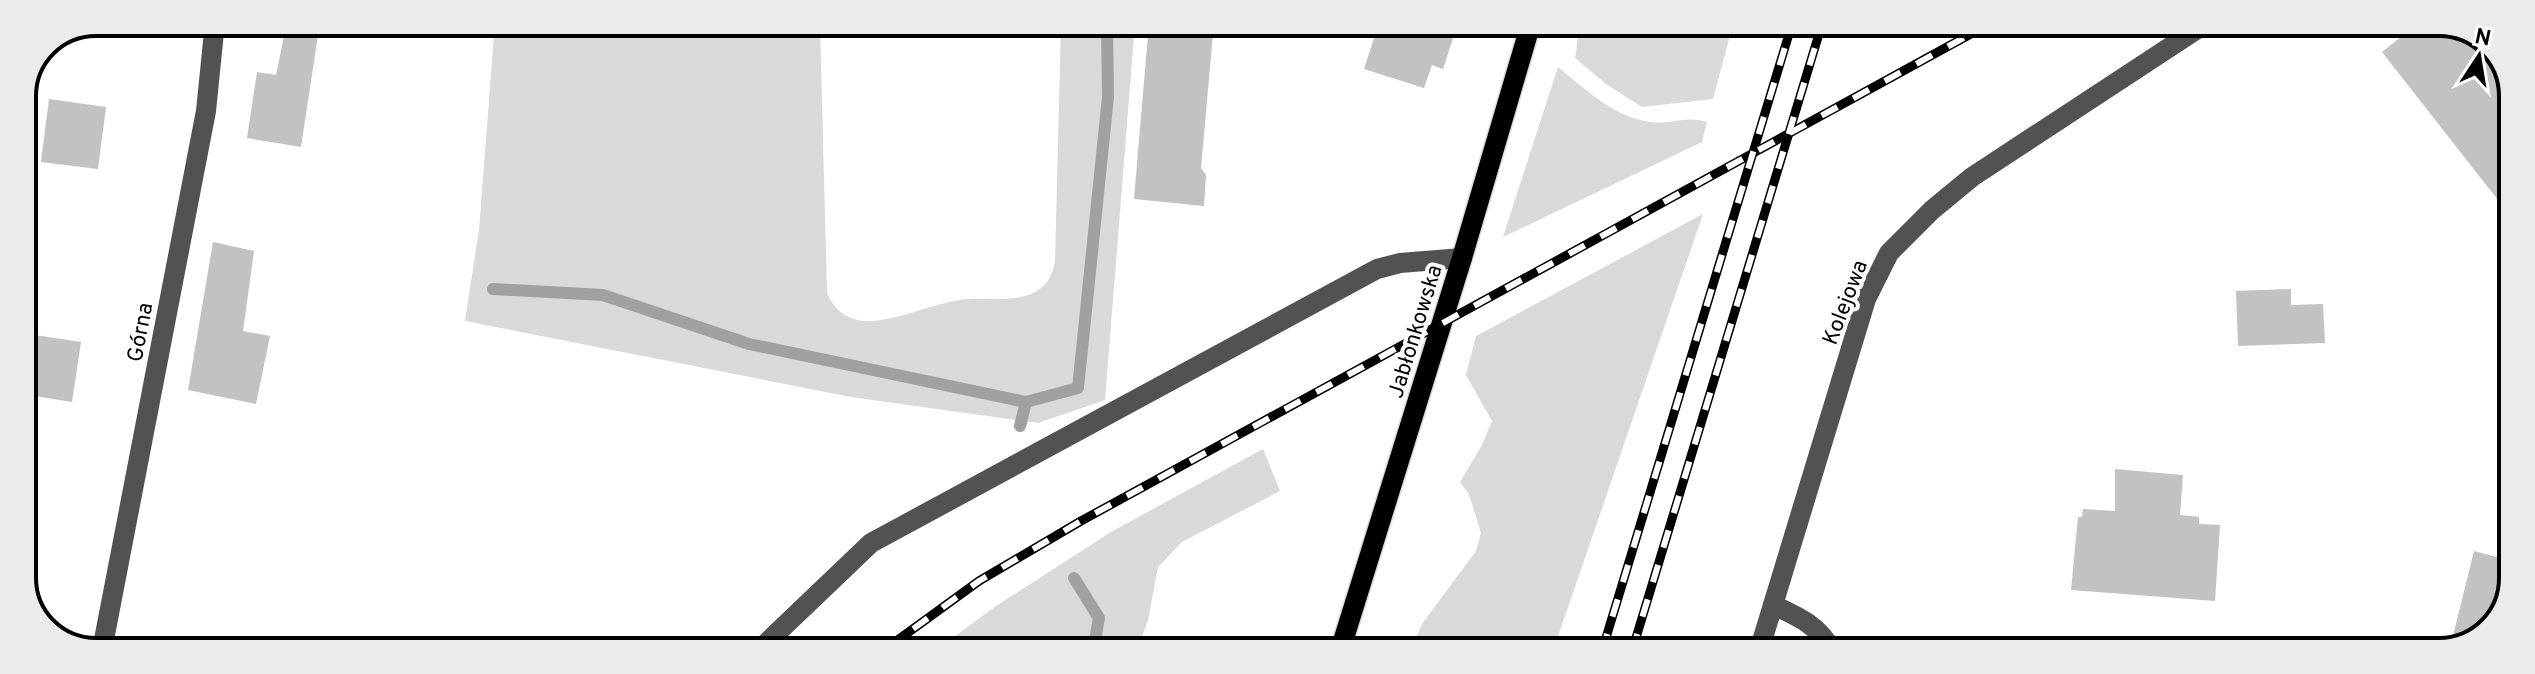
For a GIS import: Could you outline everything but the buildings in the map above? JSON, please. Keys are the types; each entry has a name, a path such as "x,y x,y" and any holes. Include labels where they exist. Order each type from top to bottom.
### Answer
{"main road":[{"name":"Jabłonkowska","path":"1344,638 1527,36"}],"street":[{"name":"Górna","path":"104,638 206,111 214,36"},
{"name":"Kolejowa","path":"1763,638 1866,299 1889,253 1932,210 1972,177 2187,36"},
{"path":"772,638 871,543 1377,269 1400,263 1462,258"},
{"path":"1773,605 1806,621 1824,638"}],"shaded area":[{"path":"494,36 820,36 827,293 833,304 841,313 852,318 876,321 956,301 1025,296 1044,285 1051,276 1055,261 1061,36 1134,36 1105,400 1038,423 851,397 465,321 479,230"},
{"path":"1578,36 1730,36 1713,99 1642,107 1606,84 1575,58"},
{"path":"1558,67 1601,101 1637,119 1658,123 1691,119 1707,122 1702,142 1503,237"},
{"path":"1703,214 1557,638 1416,638 1422,624 1476,551 1481,533 1469,494 1460,482 1492,421 1466,375 1476,336"},
{"path":"1263,449 1280,491 1182,542 1158,567 1142,638 952,638 996,606 1111,532"}],"waterway":[{"path":"1020,426 1026,402 1078,388 1108,97 1107,36"},
{"path":"493,289 603,295 749,344 1026,402"},
{"path":"1074,578 1099,618 1095,638"}],"railway":[{"path":"1606,638 1788,36"},
{"path":"1636,638 1818,36"},
{"path":"901,638 979,581 1081,521 1967,36"}]}
